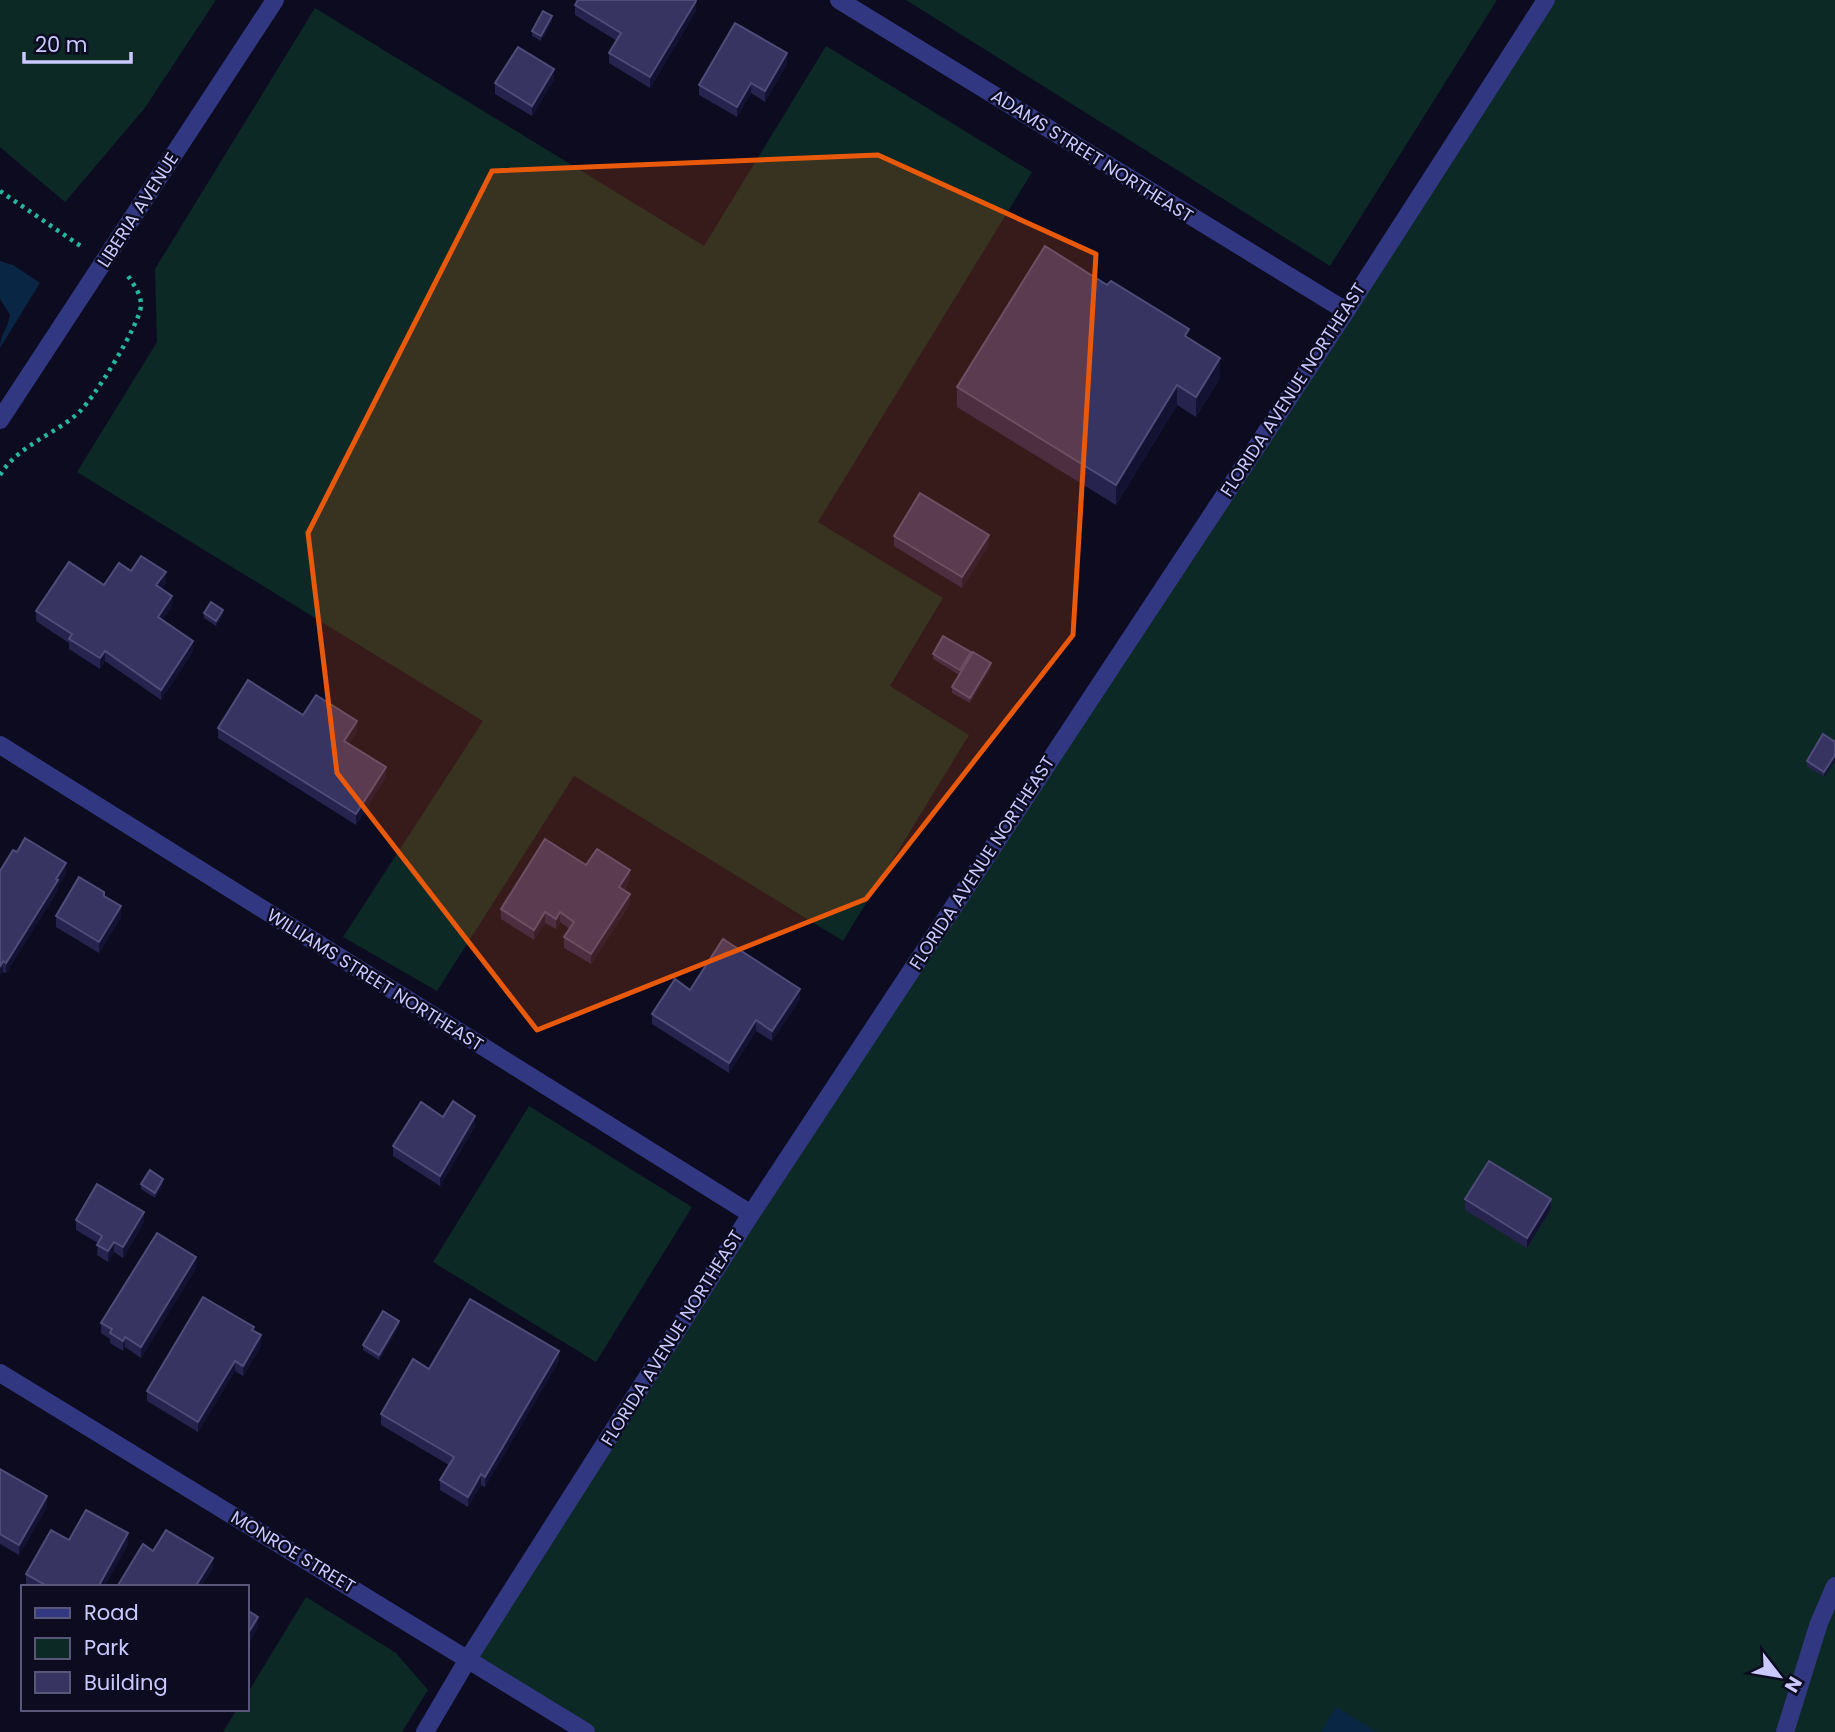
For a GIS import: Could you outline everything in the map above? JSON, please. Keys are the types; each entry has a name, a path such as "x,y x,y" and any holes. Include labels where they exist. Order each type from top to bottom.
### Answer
{"street":[{"name":"LIBERIA AVENUE","path":"0,420 275,0"},
{"name":"ADAMS STREET NORTHEAST","path":"839,0 1346,311"},
{"name":"FLORIDA AVENUE NORTHEAST","path":"425,1732 468,1659 751,1214 1346,311 1546,0"},
{"name":"WILLIAMS STREET NORTHEAST","path":"0,745 751,1214"},
{"name":"MONROE STREET","path":"0,1373 586,1732"},
{"path":"1785,1732 1819,1623 1835,1586"}],"path":[{"path":"0,191 82,247"},
{"path":"0,475 19,453 79,413 126,344 138,318 141,304 138,292 128,276"}],"highlighted area":[{"path":"878,155 1096,254 1073,635 866,899 537,1030 337,773 308,533 492,171"}],"green space":[{"path":"0,0 216,0 144,109 65,202 0,147"},
{"path":"906,0 1497,0 1330,266"},
{"path":"1546,0 1835,0 1835,1732 586,1732 468,1659"},
{"path":"315,8 704,246 826,46 1032,172 818,522 943,598 890,686 969,735 843,941 574,776 437,991 343,937 483,721 77,472 157,342 155,269"},
{"path":"529,1106 692,1207 596,1362 433,1262"},
{"path":"306,1597 396,1653 428,1690 402,1732 223,1732 236,1711 248,1711 248,1692"}],"water":[{"path":"0,261 13,265 40,283 0,348 10,315 0,299"},
{"path":"1336,1707 1377,1732 1321,1732"}],"building":[{"path":"578,0 696,1 650,77 609,53 621,33 575,5"},
{"path":"543,11 552,16 541,36 532,31"},
{"path":"735,23 787,53 765,91 751,83 737,107 699,85"},
{"path":"518,47 554,69 532,106 495,83"},
{"path":"1045,246 1107,285 1111,281 1189,329 1185,336 1220,358 1196,397 1177,385 1116,485 957,387"},
{"path":"920,493 989,535 962,577 894,536"},
{"path":"141,556 166,572 156,585 172,596 158,617 193,641 161,690 105,651 100,658 69,639 72,634 36,611 69,562 104,585 119,563 131,571"},
{"path":"211,602 223,610 216,621 204,613"},
{"path":"943,636 971,652 960,670 933,654"},
{"path":"973,652 991,663 970,698 952,687"},
{"path":"248,680 303,715 316,695 357,721 344,741 386,767 356,814 218,728"},
{"path":"1823,734 1835,742 1835,755 1824,772 1807,761"},
{"path":"25,838 66,863 6,963 3,961 0,967 0,871 13,850 17,852"},
{"path":"545,839 586,865 597,849 630,870 619,887 630,894 591,954 564,937 574,922 560,912 556,919 545,912 534,930 501,909"},
{"path":"79,877 121,906 99,942 56,916"},
{"path":"723,939 800,989 772,1031 756,1020 729,1063 652,1014 675,979 690,990"},
{"path":"453,1101 475,1116 440,1176 393,1146 421,1102 443,1117"},
{"path":"1489,1161 1551,1199 1527,1238 1465,1199"},
{"path":"150,1170 163,1179 155,1193 141,1184"},
{"path":"97,1184 144,1212 123,1247 114,1242 108,1251 97,1245 102,1236 76,1220"},
{"path":"157,1233 196,1257 141,1347 125,1337 123,1341 110,1333 112,1329 101,1323"},
{"path":"203,1297 254,1327 252,1330 261,1335 243,1366 235,1361 198,1422 147,1391"},
{"path":"470,1299 559,1351 485,1477 481,1474 468,1497 440,1480 454,1457 381,1414 413,1359 429,1369"},
{"path":"383,1311 399,1321 379,1355 363,1345"},
{"path":"0,1469 47,1496 19,1545 0,1534"},
{"path":"86,1510 128,1533 99,1585 45,1585 26,1574 51,1530 69,1540"},
{"path":"166,1530 213,1558 196,1585 118,1585 143,1544 153,1551"},
{"path":"248,1611 258,1617 248,1633"}]}
